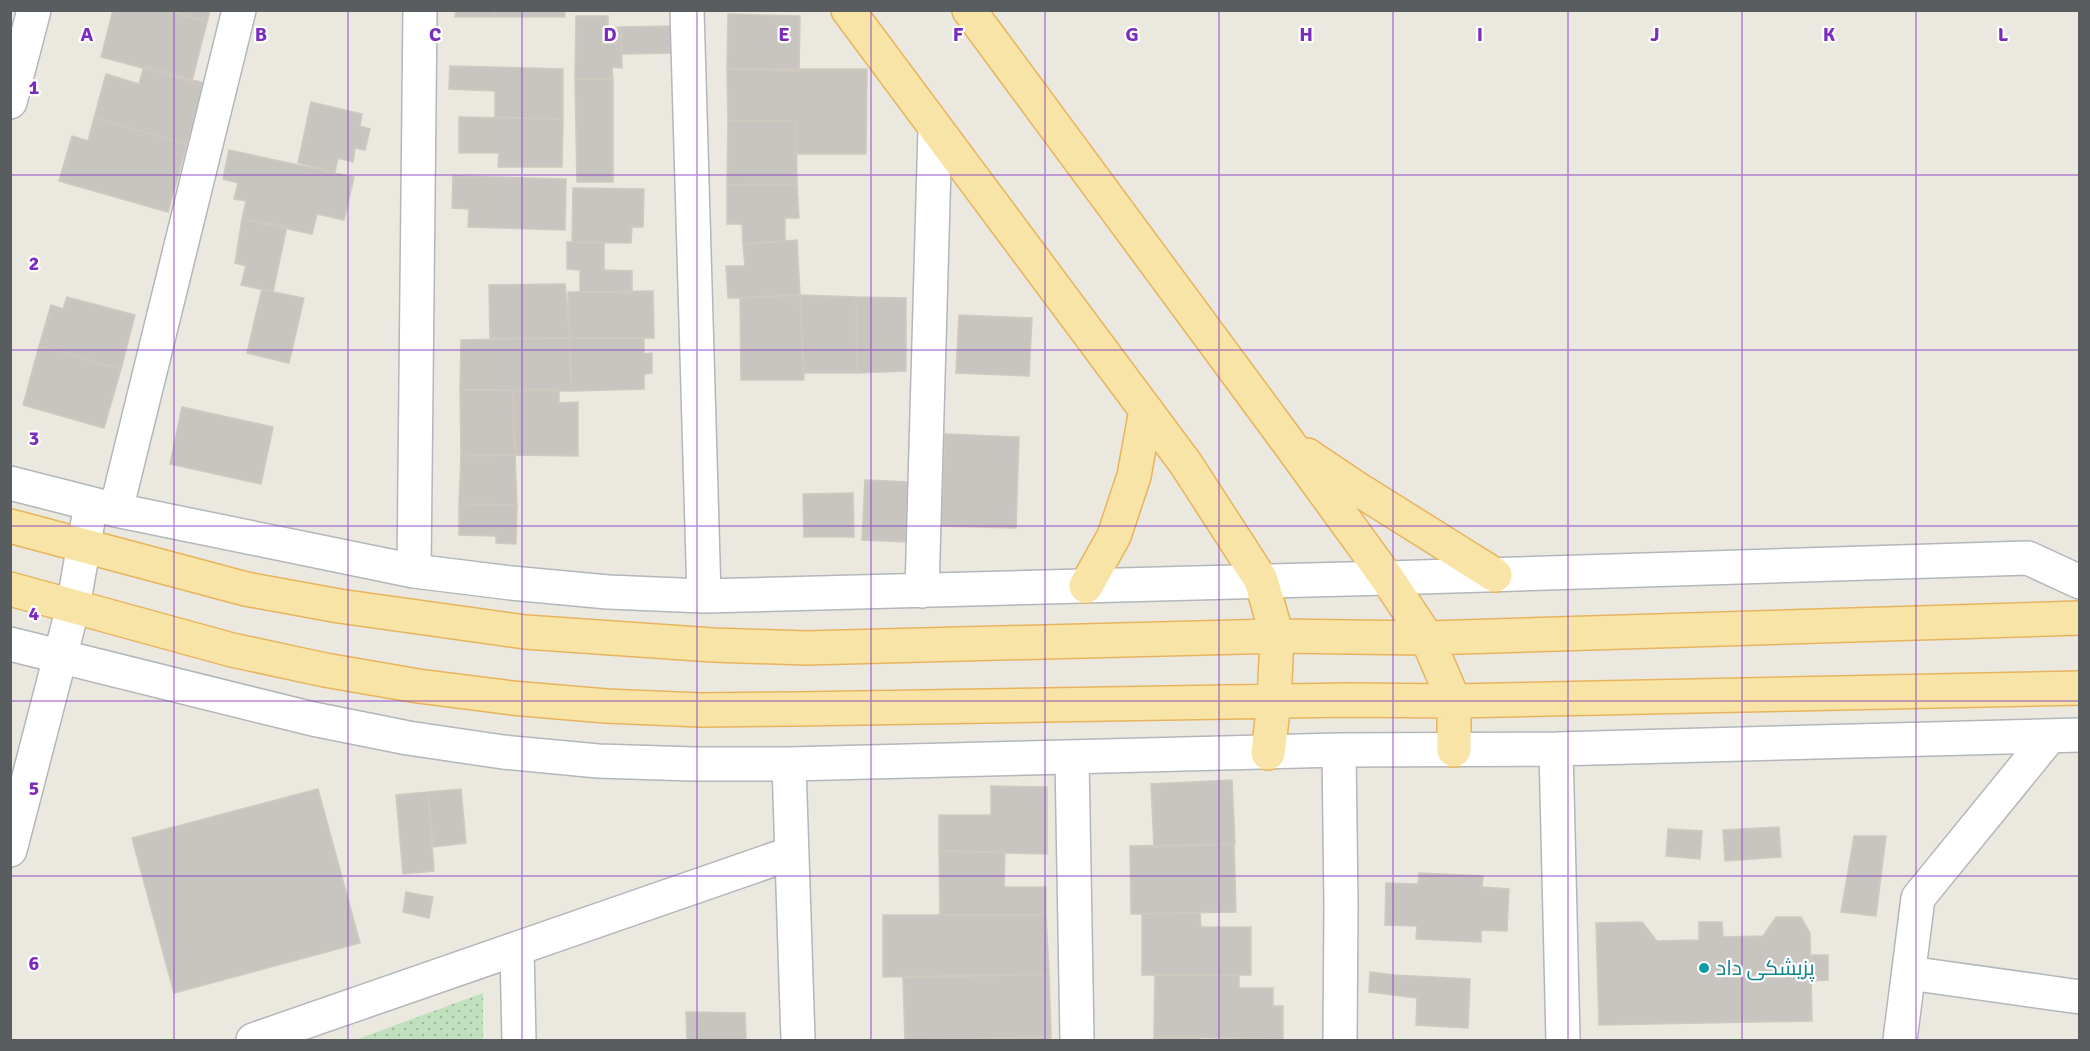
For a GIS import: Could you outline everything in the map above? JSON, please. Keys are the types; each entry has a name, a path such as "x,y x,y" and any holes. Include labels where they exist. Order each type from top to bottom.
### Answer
{"main road":[{"path":"848,10 1186,464 1261,580 1277,636 1274,702 1268,753"},
{"path":"969,10 1288,442 1387,578 1427,638 1454,701 1454,750"},
{"path":"1086,586 1114,536 1134,476 1146,410"},
{"path":"1288,442 1353,486 1495,575"},
{"path":"10,526 246,589 339,606 478,626 619,640 806,648 1277,636 1427,638 2079,618"},
{"path":"10,590 232,650 325,670 418,686 512,698 606,706 700,710 1454,701 2079,688"}],"street":[{"path":"10,102 34,10"},
{"path":"10,850 61,657 85,546 104,507 240,10"},
{"path":"414,571 420,10"},
{"path":"687,10 705,596"},
{"path":"922,591 935,129"},
{"path":"10,483 104,507 414,571 608,592 705,596 922,591 2028,558 2079,582"},
{"path":"10,644 314,719 503,752 598,760 694,764 789,764 1339,750 1556,749 2065,735"},
{"path":"1900,1041 1918,898 2065,735"},
{"path":"1556,749 1563,1041"},
{"path":"1339,750 1340,1041"},
{"path":"1072,758 1077,1041"},
{"path":"789,764 798,1041"},
{"path":"254,1041 792,853"},
{"path":"517,949 519,1041"},
{"path":"1909,973 2079,997"}],"green space":[{"path":"483,993 483,1040 355,1040"}],"building":[{"path":"113,10 162,10 207,22 192,81 101,57"},
{"path":"168,10 210,10 207,22"},
{"path":"456,10 495,10 495,17 455,17"},
{"path":"495,10 565,10 565,17 495,17"},
{"path":"728,14 800,16 799,71 727,69"},
{"path":"576,16 608,16 608,28 621,27 622,68 612,67 613,79 575,79"},
{"path":"674,26 674,53 622,54 621,27"},
{"path":"144,66 204,83 187,144 94,118 106,74 139,84"},
{"path":"450,66 563,69 563,119 495,117 495,91 449,89"},
{"path":"727,69 867,69 866,154 796,154 796,121 728,121"},
{"path":"575,79 613,79 613,182 577,182"},
{"path":"311,102 362,114 360,126 370,129 365,150 355,148 353,162 338,158 335,172 298,163"},
{"path":"459,117 563,119 562,167 498,167 499,153 459,153"},
{"path":"94,118 187,144 168,212 59,181 72,136 88,141"},
{"path":"728,121 796,121 797,184 727,185"},
{"path":"229,150 354,177 344,220 317,214 312,234 242,219 246,201 234,199 238,183 223,179"},
{"path":"453,176 566,179 565,230 468,227 469,209 452,208"},
{"path":"797,184 799,218 785,218 785,242 743,244 742,224 727,224 727,185"},
{"path":"573,188 644,189 643,227 632,227 631,243 572,242"},
{"path":"242,219 287,226 273,292 241,285 246,266 235,263"},
{"path":"797,240 800,295 728,298 726,266 745,266 743,244"},
{"path":"567,242 604,243 604,270 632,271 632,293 580,292 580,270 567,269"},
{"path":"565,284 570,338 490,338 489,285"},
{"path":"262,288 304,298 289,363 247,353"},
{"path":"653,291 654,338 570,338 568,292"},
{"path":"800,295 856,297 857,373 804,373"},
{"path":"800,295 804,380 741,380 740,298"},
{"path":"67,297 135,315 121,369 39,346 51,305 63,309"},
{"path":"856,297 906,298 906,371 857,373"},
{"path":"959,315 1032,318 1029,376 956,373"},
{"path":"570,338 644,338 644,354 652,353 652,373 644,374 644,389 571,391"},
{"path":"570,338 571,391 460,390 461,340"},
{"path":"39,346 121,369 104,428 23,405"},
{"path":"559,389 559,403 578,402 578,456 515,455 513,390"},
{"path":"460,390 513,390 515,455 461,456"},
{"path":"182,407 273,427 261,484 170,464"},
{"path":"945,434 1019,437 1016,528 941,526"},
{"path":"515,455 517,505 459,504 461,456"},
{"path":"865,480 908,482 906,542 862,540"},
{"path":"853,493 854,537 804,537 803,494"},
{"path":"459,504 517,505 516,544 496,543 496,536 459,535"},
{"path":"1232,780 1235,844 1154,847 1151,784"},
{"path":"991,786 1047,787 1047,854 939,851 939,815 991,815"},
{"path":"318,789 360,943 174,993 132,838"},
{"path":"461,789 466,843 433,847 428,792"},
{"path":"428,792 434,871 403,874 396,795"},
{"path":"1779,827 1781,857 1725,861 1723,830"},
{"path":"1668,829 1702,831 1700,859 1666,856"},
{"path":"1854,836 1886,836 1876,916 1841,912"},
{"path":"1234,844 1236,912 1131,914 1130,846"},
{"path":"939,851 1005,852 1004,887 1046,887 1046,915 940,915"},
{"path":"1419,873 1483,876 1482,887 1509,889 1507,931 1481,930 1481,942 1416,939 1417,926 1385,925 1386,883 1418,884"},
{"path":"406,892 433,897 429,918 403,912"},
{"path":"1200,913 1201,927 1251,927 1251,975 1142,975 1142,914"},
{"path":"883,915 1046,915 1049,974 883,977"},
{"name":"پزیشکی داد","path":"1776,917 1801,917 1810,933 1812,1021 1599,1025 1596,923 1642,922 1657,941 1699,940 1699,922 1722,922 1723,937 1763,936"},
{"path":"1811,955 1828,955 1828,980 1811,981"},
{"path":"1370,972 1394,975 1393,995 1369,992"},
{"path":"1049,974 1051,1037 905,1040 903,978"},
{"path":"1155,974 1239,975 1239,988 1273,988 1273,1006 1283,1006 1283,1039 1154,1037"},
{"path":"1394,975 1470,979 1468,1028 1416,1025 1417,998 1393,995"},
{"path":"686,1012 745,1013 746,1040 687,1040"},
{"path":"1051,1037 1051,1040 956,1040"},
{"path":"1154,1037 1199,1037 1199,1040 1154,1040"}],"place":[{"name":"پزیشکی داد","path":"1704,968"}]}
